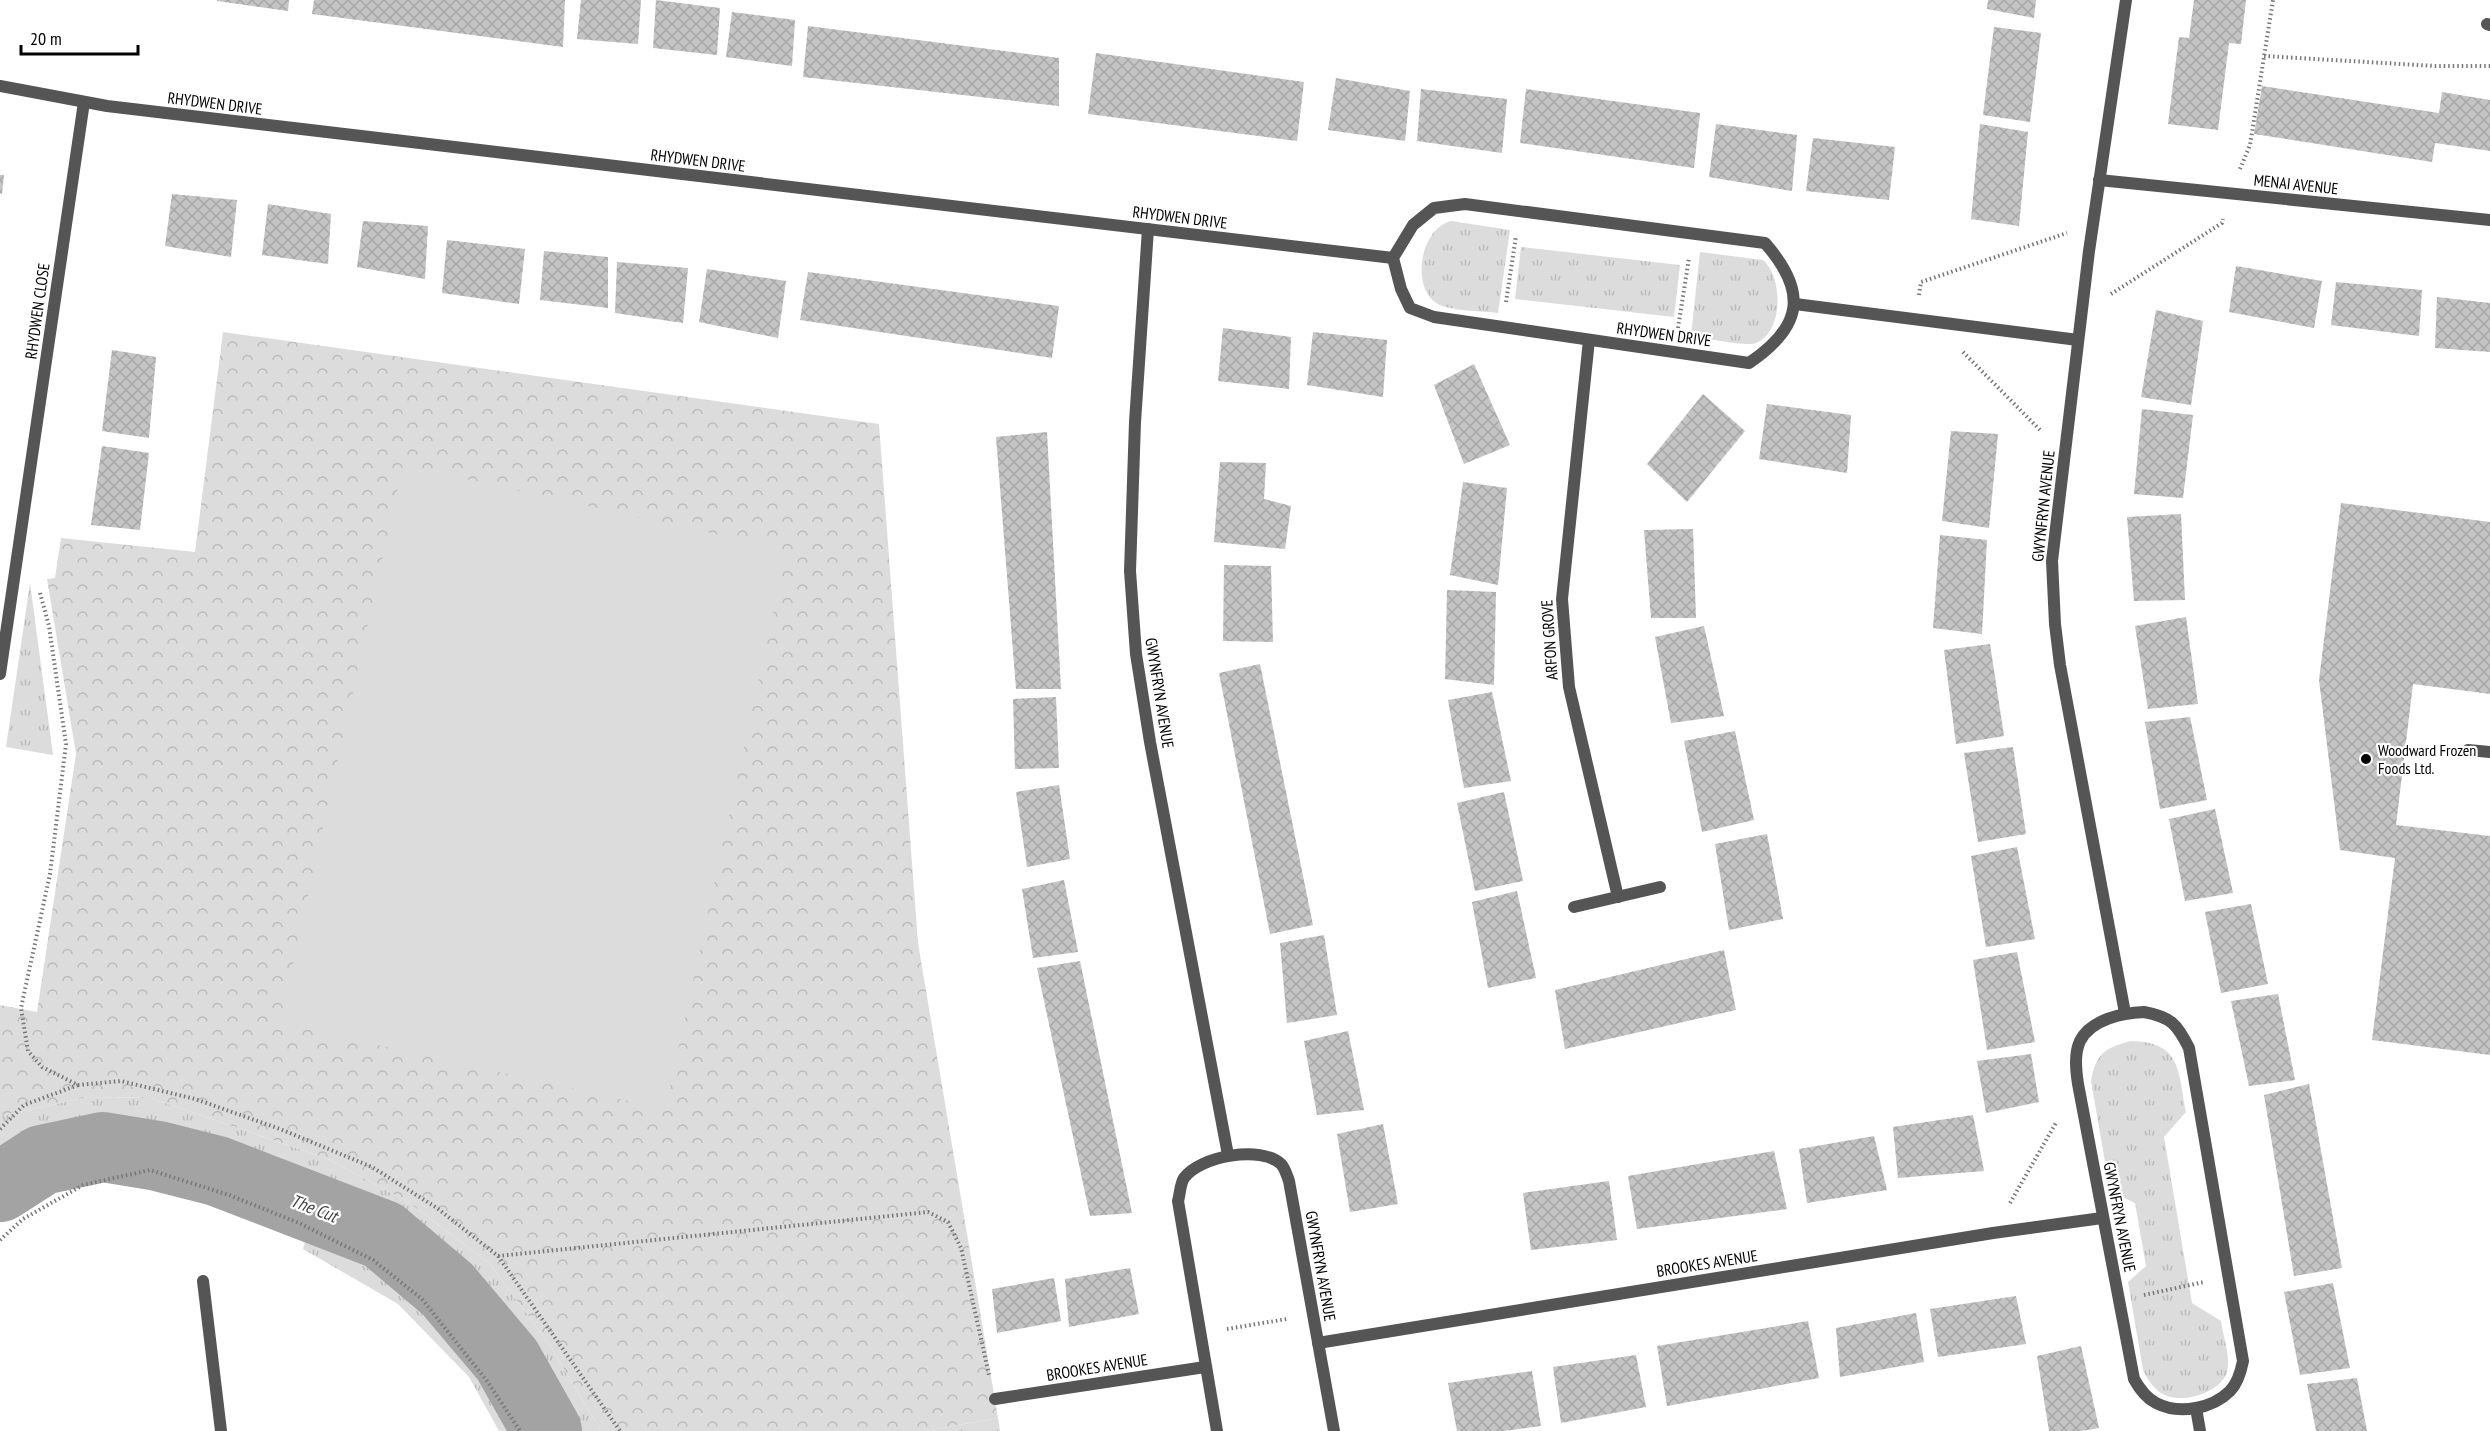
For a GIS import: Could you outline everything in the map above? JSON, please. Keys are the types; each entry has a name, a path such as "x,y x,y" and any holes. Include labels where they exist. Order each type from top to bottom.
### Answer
{"street":[{"name":"GWYNFRYN AVENUE","path":"2125,1013 2060,664 2055,624 2052,561 2081,314 2126,0"},
{"name":"RHYDWEN DRIVE","path":"0,86 84,102 1393,258 1401,289 1410,308 1434,317 1749,363 1769,349 1784,331 1795,304"},
{"name":"RHYDWEN CLOSE","path":"0,674 84,102"},
{"name":"MENAI AVENUE","path":"2099,180 2490,220"},
{"path":"1393,258 1413,225 1434,208 1465,204 1765,243 1782,263 1791,282 1795,304 2078,340"},
{"name":"GWYNFRYN AVENUE","path":"1148,230 1135,422 1131,559 1136,654 1150,742 1228,1155"},
{"name":"ARFON GROVE","path":"1589,340 1562,599 1569,687 1618,897"},
{"path":"2468,750 2490,752"},
{"path":"1574,907 1660,887"},
{"name":"GWYNFRYN AVENUE","path":"2144,1012 2163,1016 2179,1028 2189,1048 2243,1361 2240,1375 2232,1390 2216,1402 2196,1408 2176,1409 2155,1403 2142,1392 2134,1379 2078,1084 2075,1062 2080,1040 2097,1024 2125,1013 2144,1012"},
{"name":"GWYNFRYN AVENUE","path":"1217,1431 1178,1201 1184,1179 1200,1167 1228,1155 1266,1155 1282,1164 1289,1181 1334,1431"},
{"name":"BROOKES AVENUE","path":"1318,1343 1993,1233 2102,1218"},
{"path":"203,1281 220,1431"},
{"name":"BROOKES AVENUE","path":"995,1399 1205,1367"},
{"path":"2196,1408 2200,1431"}],"path":[{"path":"2081,314 2222,223 2229,194 2250,145 2273,0"},
{"path":"2264,56 2434,66 2490,66"},
{"path":"1502,327 1520,211"},
{"path":"1916,319 1921,282 2093,224"},
{"path":"1675,352 1692,233"},
{"path":"1933,321 2064,455"},
{"path":"40,592 49,626 66,744 50,874 21,1008 28,1051 42,1067 78,1085"},
{"path":"0,1129 24,1105 78,1085 121,1081 195,1099 280,1129 372,1167 437,1208 498,1256 620,1431"},
{"path":"1993,1233 2078,1084"},
{"path":"0,1240 23,1219 83,1185 150,1170 229,1195 299,1223 373,1260 422,1299 487,1381 520,1431"},
{"path":"498,1256 928,1212 948,1222 961,1248 995,1399"},
{"path":"2120,1300 2229,1277"},
{"path":"1199,1333 1313,1314"}],"green space":[{"path":"1451,221 1510,230 1498,313 1450,308 1438,304 1429,296 1424,285 1422,259 1432,235 1440,226"},
{"path":"1521,247 1680,265 1674,317 1515,299"},
{"path":"1700,252 1763,260 1770,268 1777,291 1777,304 1772,328 1765,337 1756,343 1744,344 1691,336"},
{"path":"223,332 879,424 918,943 998,1418 925,1431 601,1431 551,1347 490,1264 408,1202 328,1159 151,1098 88,1097 0,1116 0,1005 37,1012 76,754 47,579 55,578 61,538 195,552"},
{"path":"403,465 787,550 665,1109 280,1023"},
{"path":"30,583 53,755 6,747"},
{"path":"2131,1041 2148,1043 2169,1053 2179,1072 2186,1112 2164,1137 2192,1303 2221,1321 2228,1360 2227,1372 2218,1385 2193,1397 2175,1398 2163,1394 2152,1385 2143,1370 2128,1282 2146,1266 2135,1203 2110,1191 2091,1081 2096,1064 2103,1053 2114,1046"},
{"path":"88,1097 151,1098 328,1159 408,1202 490,1264 551,1347 601,1431 499,1431 469,1377 398,1304 303,1249 318,1195 225,1154 164,1137 107,1134 42,1147 0,1168 0,1116"},
{"path":"998,1418 1000,1431 925,1431"}],"water":[{"path":"523,1388 546,1431 538,1431"}],"building":[{"path":"217,0 289,0 288,11"},
{"path":"314,0 565,0 563,47 312,14"},
{"path":"581,0 641,0 638,44 577,39"},
{"path":"656,0 720,8 717,55 653,48"},
{"path":"1988,0 2036,0 2034,18 1987,9"},
{"path":"2194,0 2246,0 2241,44 2229,43 2218,130 2168,124 2179,37 2189,38"},
{"path":"732,12 795,20 792,66 726,57"},
{"path":"808,26 1059,58 1059,106 803,77"},
{"path":"1994,27 2041,33 2030,122 1983,115"},
{"path":"1096,53 1304,82 1297,141 1088,114"},
{"path":"1336,78 1410,91 1405,141 1328,130"},
{"path":"2262,86 2439,113 2442,92 2490,100 2490,151 2435,143 2432,162 2254,134"},
{"path":"1421,89 1507,99 1502,153 1417,141"},
{"path":"1526,89 1700,113 1694,168 1520,143"},
{"path":"1716,124 1797,135 1792,191 1709,177"},
{"path":"1980,124 2028,132 2019,226 1971,219"},
{"path":"1813,138 1895,147 1889,200 1806,191"},
{"path":"0,175 4,175 2,194 0,193"},
{"path":"172,194 237,200 231,257 165,246"},
{"path":"268,204 331,214 328,264 262,255"},
{"path":"363,221 428,226 425,279 357,267"},
{"path":"447,240 525,249 519,304 442,293"},
{"path":"544,251 608,257 608,308 540,300"},
{"path":"617,262 688,268 683,323 615,313"},
{"path":"2236,266 2322,281 2314,328 2229,312"},
{"path":"707,269 786,281 778,338 699,322"},
{"path":"808,272 1059,306 1052,358 800,320"},
{"path":"2336,282 2422,290 2419,336 2331,325"},
{"path":"2437,297 2490,303 2490,352 2435,348"},
{"path":"2156,310 2203,321 2191,405 2141,397"},
{"path":"1223,328 1291,337 1289,389 1218,381"},
{"path":"1313,332 1387,340 1383,397 1307,385"},
{"path":"112,350 156,357 149,438 102,431"},
{"path":"1474,364 1510,445 1464,464 1434,385"},
{"path":"1703,394 1745,431 1687,502 1647,464"},
{"path":"1767,404 1851,415 1847,473 1759,459"},
{"path":"2142,409 2193,415 2183,498 2134,494"},
{"path":"1951,431 1998,434 1989,528 1942,521"},
{"path":"1047,432 1061,689 1016,689 996,437"},
{"path":"102,446 149,453 140,530 91,525"},
{"path":"1220,462 1266,463 1264,499 1291,506 1285,549 1214,542"},
{"path":"1463,482 1507,488 1498,585 1450,575"},
{"name":"Woodward Frozen Foods Ltd.","path":"2341,503 2490,522 2490,694 2413,684 2396,825 2490,836 2490,1055 2372,1040 2395,858 2340,850 2319,680"},
{"path":"2181,514 2185,600 2134,601 2127,517"},
{"path":"1693,529 1696,618 1651,618 1644,530"},
{"path":"1940,535 1987,540 1982,634 1933,628"},
{"path":"1224,565 1271,566 1273,642 1223,641"},
{"path":"1447,590 1496,592 1494,685 1445,679"},
{"path":"2186,617 2198,704 2148,709 2135,626"},
{"path":"1704,626 1724,716 1671,723 1655,637"},
{"path":"1990,644 2004,736 1956,744 1944,650"},
{"path":"1260,664 1313,925 1270,934 1219,673"},
{"path":"1492,692 1511,781 1464,788 1448,700"},
{"path":"1056,697 1059,768 1015,769 1013,699"},
{"path":"2190,717 2207,800 2160,809 2145,722"},
{"path":"1735,731 1754,820 1702,832 1684,741"},
{"path":"2013,747 2026,834 1978,842 1964,753"},
{"path":"1059,785 1070,859 1027,867 1016,792"},
{"path":"1504,792 1523,881 1475,891 1457,803"},
{"path":"2215,809 2233,893 2185,901 2169,819"},
{"path":"1767,834 1783,919 1729,930 1715,844"},
{"path":"2017,847 2035,939 1986,947 1971,856"},
{"path":"1064,880 1078,952 1033,958 1022,889"},
{"path":"1517,891 1536,978 1488,988 1472,902"},
{"path":"2251,904 2268,984 2221,993 2205,912"},
{"path":"1324,935 1337,1015 1287,1023 1280,943"},
{"path":"1724,950 1736,1010 1565,1049 1555,990"},
{"path":"2017,952 2035,1042 1987,1050 1973,960"},
{"path":"1080,961 1132,1213 1090,1216 1037,968"},
{"path":"2278,994 2295,1080 2249,1086 2231,1001"},
{"path":"1348,1031 1364,1110 1317,1115 1304,1041"},
{"path":"2031,1054 2039,1102 1986,1113 1977,1061"},
{"path":"2309,1084 2342,1268 2294,1276 2264,1095"},
{"path":"1973,1115 1984,1171 1898,1178 1893,1127"},
{"path":"1383,1124 1398,1204 1350,1212 1337,1134"},
{"path":"1874,1136 1887,1190 1807,1203 1799,1149"},
{"path":"1774,1151 1787,1209 1637,1229 1628,1176"},
{"path":"1609,1181 1617,1240 1531,1250 1523,1193"},
{"path":"1130,1268 1139,1314 1069,1327 1065,1279"},
{"path":"1054,1278 1061,1321 997,1333 992,1289"},
{"path":"2333,1283 2350,1368 2300,1375 2284,1292"},
{"path":"2016,1296 2026,1344 1938,1357 1930,1309"},
{"path":"1916,1313 1924,1362 1840,1377 1836,1328"},
{"path":"1808,1321 1819,1378 1667,1406 1657,1346"},
{"path":"2081,1346 2099,1428 2081,1431 2049,1431 2037,1356"},
{"path":"1636,1355 1646,1407 1561,1423 1553,1367"},
{"path":"1532,1371 1541,1426 1504,1431 1457,1431 1448,1383"},
{"path":"2357,1378 2367,1431 2316,1431 2307,1384"}],"waterway":[{"name":"The Cut","path":"0,1187 42,1160 103,1147 158,1156 217,1171 383,1235 447,1289 507,1360 547,1431"}],"place":[{"name":"Woodward Frozen Foods Ltd.","path":"2366,759"}]}
